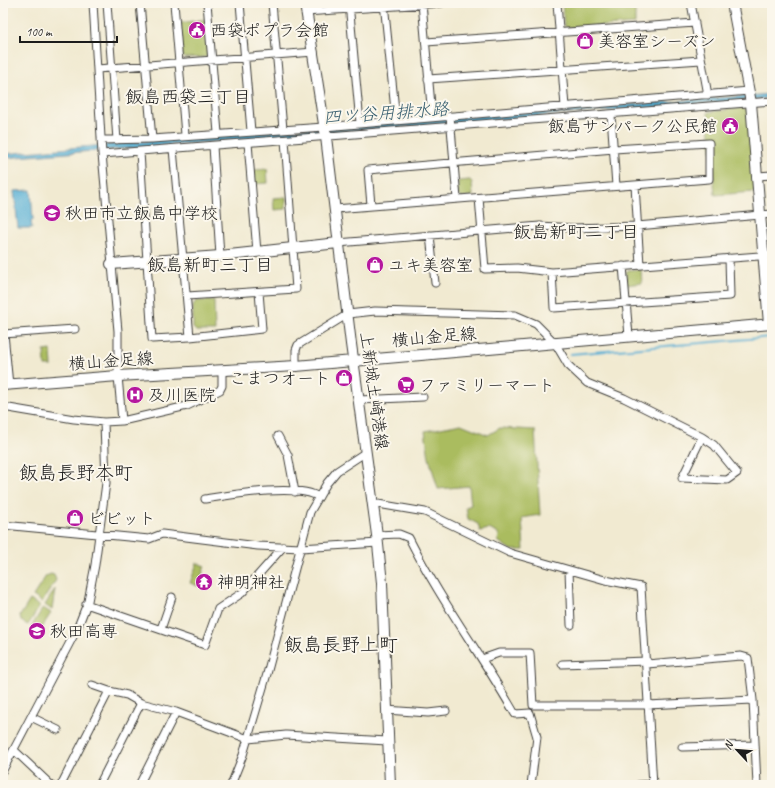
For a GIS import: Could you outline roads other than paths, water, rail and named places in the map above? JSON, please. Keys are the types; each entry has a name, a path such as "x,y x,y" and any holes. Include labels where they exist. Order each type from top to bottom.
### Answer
{"street":[{"path":"93,3 101,147 118,331 118,376 122,421"},
{"path":"106,3 117,140"},
{"path":"140,3 152,139"},
{"path":"174,3 185,135"},
{"path":"207,3 218,133"},
{"path":"240,3 251,131"},
{"path":"272,3 283,129"},
{"path":"305,8 442,3"},
{"path":"557,3 565,107"},
{"path":"691,3 708,95"},
{"path":"732,3 750,98 760,215 768,255 771,324"},
{"path":"422,4 432,117"},
{"path":"385,5 396,120"},
{"path":"349,6 360,123"},
{"name":"上新城土崎港線","path":"305,8 314,52 325,131 353,360 378,539 382,583 387,741 390,785"},
{"path":"426,42 694,22"},
{"path":"97,69 314,52"},
{"path":"428,79 701,60"},
{"path":"101,147 140,152 285,140 360,123 708,95 772,101"},
{"path":"101,147 117,140 152,139 185,135 283,129 325,131 451,126 612,115 750,98"},
{"path":"612,115 616,186"},
{"path":"450,116 457,199"},
{"path":"187,296 296,289 285,140"},
{"path":"248,143 257,252"},
{"path":"334,209 709,179 709,144 614,149 368,170 371,205"},
{"path":"213,146 220,256"},
{"path":"173,149 190,337"},
{"path":"140,152 152,339 190,337 262,329 259,292"},
{"path":"757,176 772,175"},
{"path":"635,186 640,265"},
{"path":"479,198 485,269 516,268 552,272 768,255"},
{"path":"111,264 220,256 294,247 540,226 574,228 637,226 772,214"},
{"path":"430,235 434,284"},
{"path":"552,272 554,308 730,296 729,258"},
{"path":"623,266 629,336"},
{"path":"296,366 296,350 298,345 348,314 375,311 516,314 536,324 555,343 568,365 587,383 624,398 702,437 714,445 737,473 727,480 682,478 702,437"},
{"name":"横山金足線","path":"6,385 118,376 296,366 771,324"},
{"path":"6,385 4,334 75,329"},
{"path":"3,408 104,422 122,421 187,406 220,390 222,386 222,370"},
{"path":"359,400 423,397"},
{"path":"3,770 77,629 86,604 99,535 106,483 104,422"},
{"path":"278,436 288,455 295,492"},
{"path":"231,785 248,739 310,512 327,483 337,471 366,452"},
{"path":"205,499 247,492 295,492 314,494 319,497"},
{"path":"372,503 425,512 510,553 605,580 641,587 647,662 647,705 653,784 638,785"},
{"path":"3,525 149,539 162,534 258,546 301,548 378,539 399,534 409,538 427,575 482,659 515,714 530,713 537,737 531,785"},
{"path":"86,604 205,645 218,609 242,593 283,547"},
{"path":"569,570 571,625"},
{"path":"161,629 172,598"},
{"path":"482,659 499,653 530,654 533,705 647,705 753,700"},
{"path":"562,664 647,662 741,656 748,658 753,700 757,785"},
{"path":"92,685 126,695 141,703 176,712 248,739 286,735 387,741"},
{"path":"61,785 109,690"},
{"path":"99,785 141,703"},
{"path":"386,710 428,713 446,711"},
{"path":"139,785 176,712"},
{"path":"32,717 58,730"},
{"path":"682,747 755,745"},
{"path":"14,750 51,785"}],"water":[{"name":"四ツ谷用排水路","path":"772,94 772,98 3,158 3,154 183,138"},
{"path":"31,190 33,220 31,221 32,228 18,228 14,191"}],"waterway":[{"path":"570,354 772,337"}],"place":[{"name":"西袋ポプラ会館","path":"197,30"},
{"name":"美容室シーズン","path":"585,41"},
{"name":"飯島サンパーク公民館","path":"730,126"},
{"name":"秋田市立飯島中学校","path":"52,213"},
{"name":"ユキ美容室","path":"375,265"},
{"name":"こまつオート","path":"344,378"},
{"name":"ファミリーマート","path":"406,385"},
{"name":"及川医院","path":"135,395"},
{"name":"ビビット","path":"75,518"},
{"name":"神明神社","path":"204,582"},
{"name":"秋田高専","path":"37,631"}],"district":[{"name":"飯島西袋三丁目","path":"188,97"},
{"name":"飯島新町二丁目","path":"576,232"},
{"name":"飯島新町三丁目","path":"210,265"},
{"name":"飯島長野本町","path":"76,473"},
{"name":"飯島長野上町","path":"341,645"}]}
